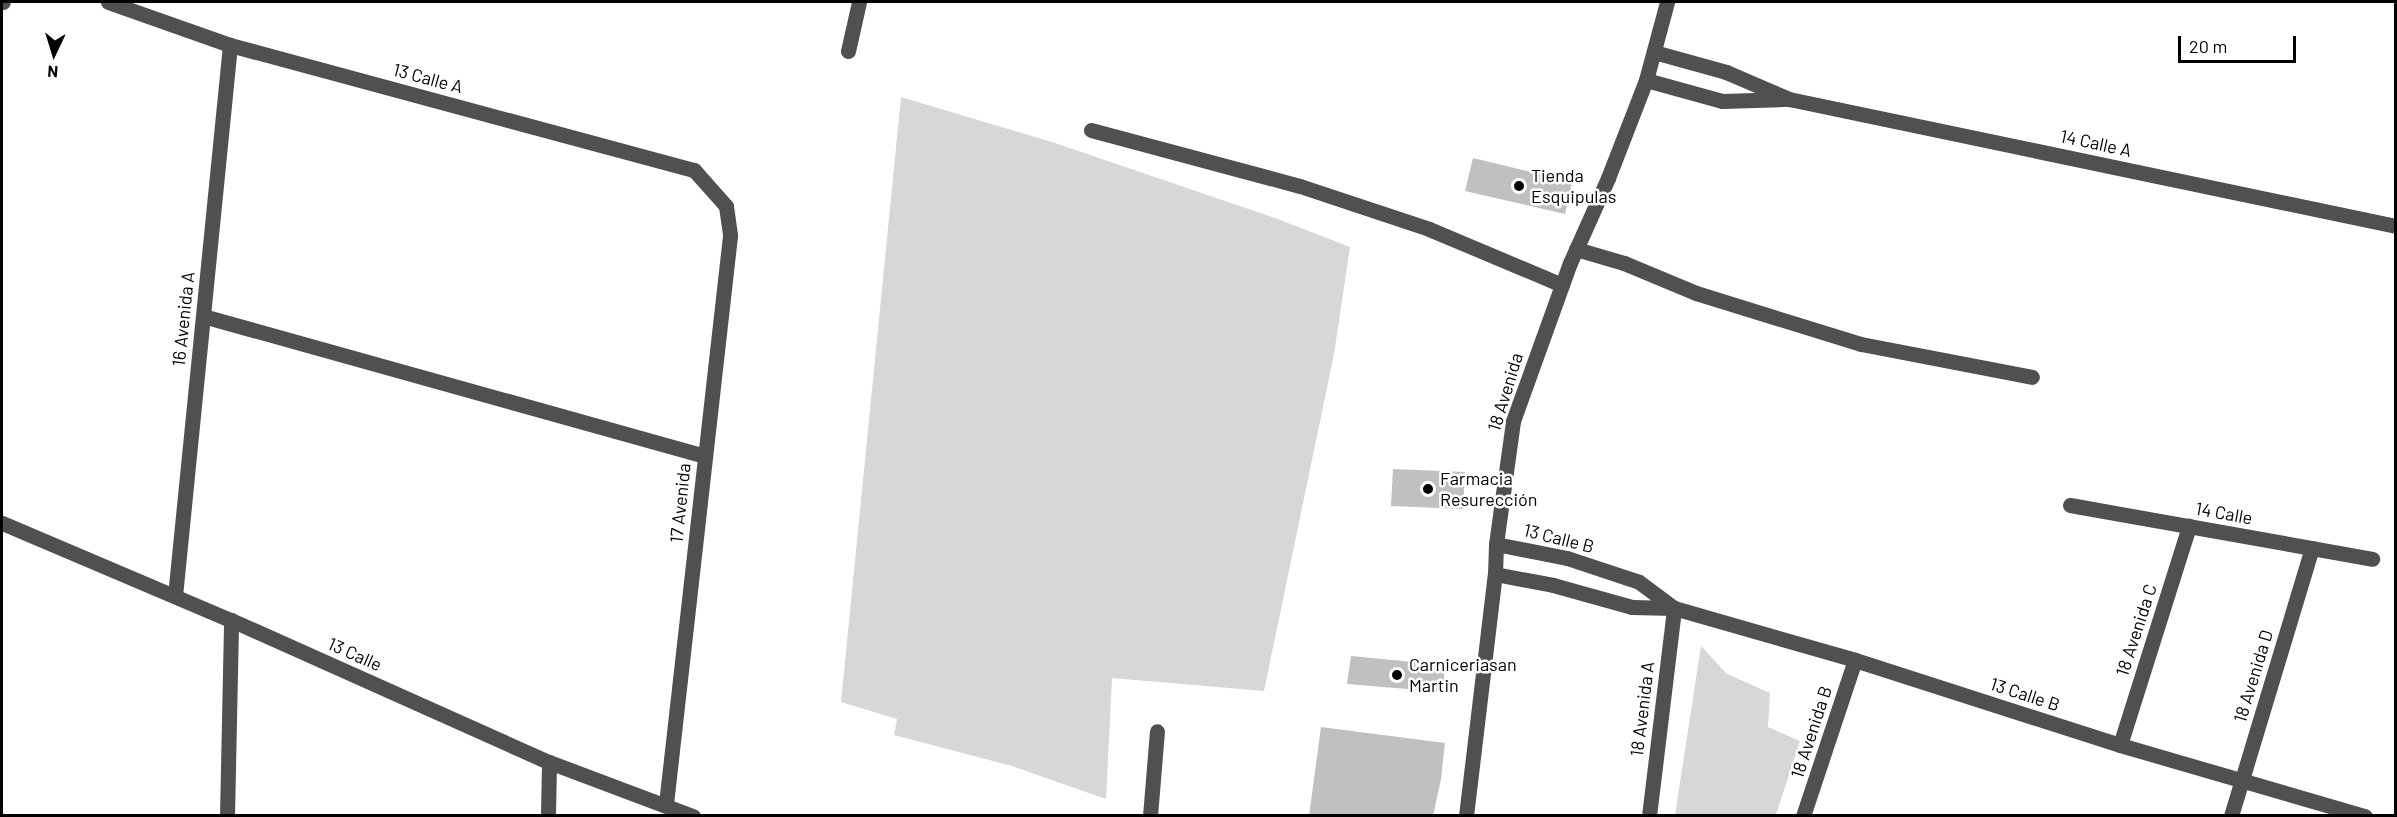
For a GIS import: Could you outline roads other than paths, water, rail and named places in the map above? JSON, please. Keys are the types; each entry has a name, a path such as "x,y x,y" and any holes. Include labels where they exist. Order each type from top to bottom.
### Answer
{"street":[{"name":"13 Calle A","path":"108,2 230,45 694,170 726,206"},
{"path":"848,51 859,2"},
{"name":"18 Avenida","path":"1466,816 1495,574 1496,544 1513,421 1576,249 1608,178 1646,80 1667,2"},
{"name":"16 Avenida A","path":"175,596 230,45"},
{"name":"14 Calle A","path":"1654,52 1726,72 1789,99 2396,226"},
{"name":"14 Calle A","path":"1646,80 1722,101 1789,99"},
{"path":"1091,130 1300,186 1429,229 1562,285"},
{"name":"17 Avenida","path":"666,804 730,236 726,206"},
{"path":"1576,249 1624,263 1696,293 1861,344 2032,377"},
{"path":"203,316 705,456"},
{"name":"14 Calle","path":"2070,505 2372,559"},
{"name":"13 Calle","path":"2,523 231,620 549,762 693,816"},
{"name":"18 Avenida C","path":"2120,745 2189,526"},
{"name":"13 Calle B","path":"1496,544 1567,558 1639,582 1674,608"},
{"name":"18 Avenida D","path":"2231,816 2312,548"},
{"name":"13 Calle B","path":"1495,574 1553,585 1632,607 1674,608 1855,660 2120,745 2365,816"},
{"name":"18 Avenida A","path":"1649,816 1674,608"},
{"path":"227,816 231,620"},
{"name":"18 Avenida B","path":"1803,816 1855,660"},
{"path":"1150,816 1157,731"},
{"path":"548,816 549,762"}],"place":[{"name":"Tienda Esquipulas","path":"1519,186"},
{"name":"Farmacia Resurección","path":"1428,489"},
{"name":"Carniceriasan Martin","path":"1397,675"}]}
